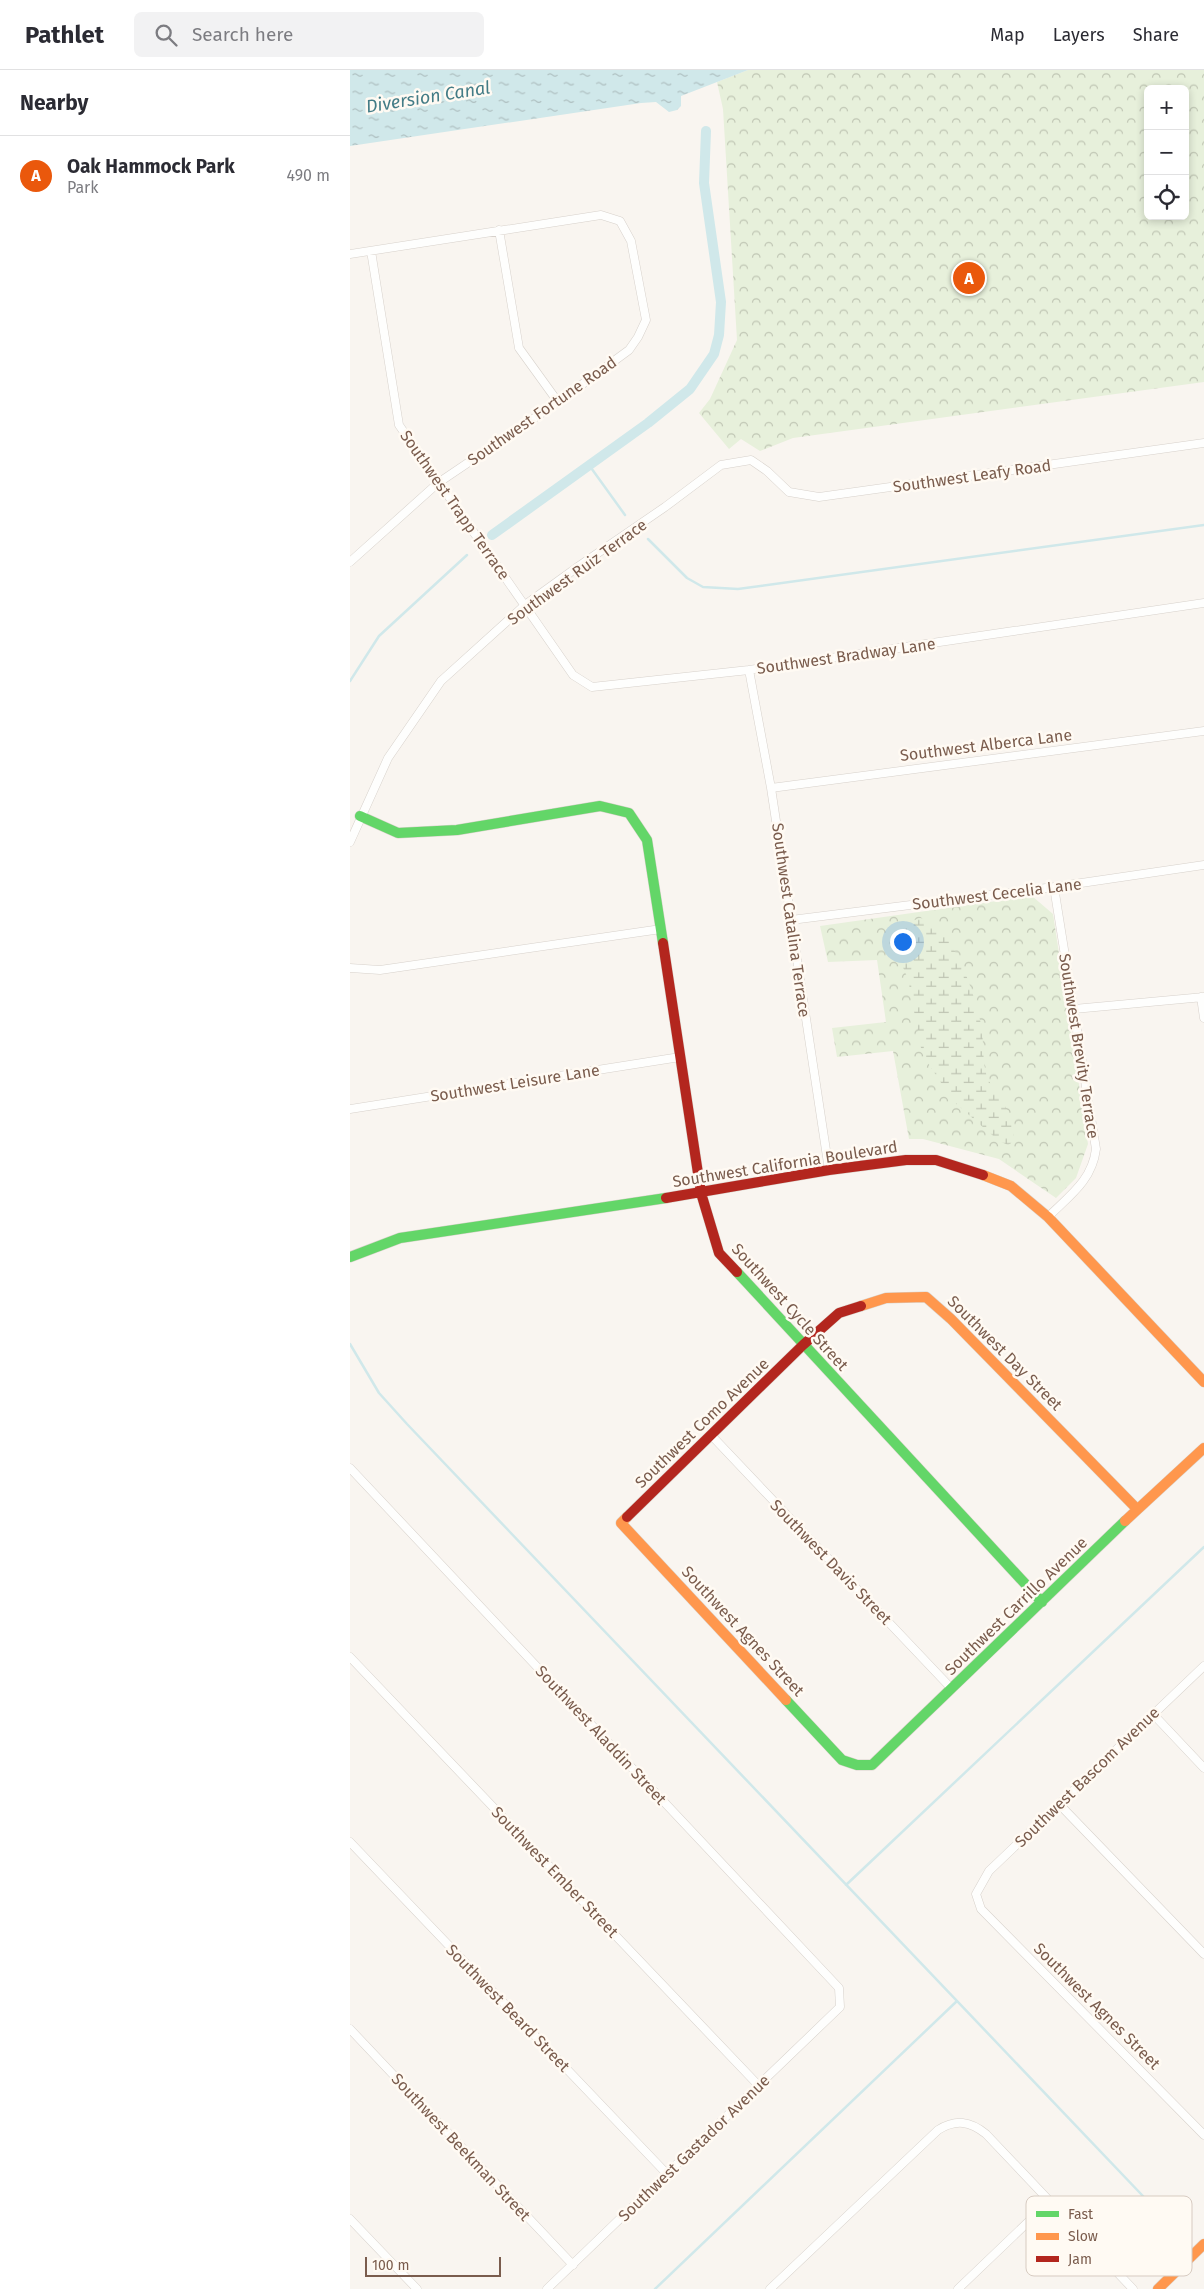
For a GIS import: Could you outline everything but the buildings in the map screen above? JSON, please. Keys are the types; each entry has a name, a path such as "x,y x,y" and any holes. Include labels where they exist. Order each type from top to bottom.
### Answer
{"street":[{"name":"Southwest Fortune Road","path":"350,562 438,483 558,402 629,350 646,320 632,241 620,221 601,215 499,230"},
{"path":"350,254 499,230 519,348 558,402"},
{"name":"Southwest Trapp Terrace","path":"371,251 399,425 526,606"},
{"name":"Southwest Leafy Road","path":"751,460 790,492 819,497 1204,443"},
{"name":"Southwest Ruiz Terrace","path":"350,842 360,816 388,758 441,682 526,606 722,465 751,460"},
{"name":"Southwest Bradway Lane","path":"526,606 573,675 592,687 749,670 1204,603"},
{"name":"Southwest Catalina Terrace","path":"749,670 771,788 829,1170"},
{"name":"Southwest Alberca Lane","path":"771,788 1204,731"},
{"name":"Southwest Cycle Street","path":"360,816 398,833 457,830 600,806 628,813 647,840 700,1193 719,1253 1042,1602"},
{"name":"Southwest Cecelia Lane","path":"791,920 1054,887 1204,865"},
{"name":"Southwest Brevity Terrace","path":"1048,1217 1087,1178 1092,1169 1095,1155 1094,1133 1054,887"},
{"path":"350,968 380,970 661,929"},
{"path":"1074,1009 1202,997 1204,1018"},
{"name":"Southwest Leisure Lane","path":"350,1108 680,1058"},
{"name":"Southwest California Boulevard","path":"350,1257 378,1244 400,1238 700,1193 829,1170 906,1160 936,1160 972,1170 1011,1186 1048,1217 1204,1382"},
{"name":"Southwest Day Street","path":"803,1345 839,1313 886,1298 926,1297 952,1319 1138,1508"},
{"name":"Southwest Como Avenue","path":"621,1523 803,1345"},
{"name":"Southwest Davis Street","path":"711,1435 951,1688"},
{"name":"Southwest Carrillo Avenue","path":"842,1760 857,1765 872,1764 1138,1508 1204,1448"},
{"name":"Southwest Aladdin Street","path":"350,1468 839,1988 840,2007"},
{"name":"Southwest Agnes Street","path":"621,1523 842,1760"},
{"name":"Southwest Ember Street","path":"350,1657 760,2086"},
{"name":"Southwest Bascom Avenue","path":"976,1894 989,1871 1204,1666"},
{"path":"1153,1714 1204,1768"},
{"path":"1059,1804 1204,1954"},
{"name":"Southwest Beard Street","path":"350,1842 667,2174"},
{"name":"Southwest Agnes Street","path":"976,1894 981,1909 1204,2135"},
{"name":"Southwest Gastador Avenue","path":"548,2289 840,2007"},
{"name":"Southwest Beekman Street","path":"350,2028 573,2265"},
{"path":"770,2289 938,2130 953,2123 971,2123 986,2134 1045,2196"},
{"path":"350,2219 417,2289"},
{"path":"958,2289 1026,2224"},
{"path":"1192,2256 1204,2244"},
{"path":"1121,2276 1133,2289"},
{"path":"1158,2289 1171,2276"}],"green space":[{"path":"748,70 1204,70 1204,382 793,438 760,451 741,439 729,449 699,413 710,399 737,340 723,109 717,82"},
{"path":"1032,896 1053,914 1088,1144 1076,1178 1056,1198 999,1159 923,1139 909,1139 893,1051 837,1057 832,1028 886,1022 877,960 828,962 820,926"},
{"path":"920,918 932,923 943,934 953,948 969,983 980,1018 984,1065 987,1076 1006,1107 1013,1123 1013,1142 1008,1145 999,1141 953,1101 928,1063 921,1048 908,979 899,958 897,944 902,930 912,921"}],"water":[{"name":"Diversion Canal","path":"350,70 748,70 681,96 681,106 677,110 669,112 656,102 641,103 350,146"}],"waterway":[{"path":"492,535 648,423 690,389 714,354 719,335 721,302 704,183 706,131"},
{"path":"589,465 625,515"},
{"path":"648,539 687,578 703,587 738,589 1204,525"},
{"path":"350,681 379,636 467,555"},
{"path":"350,1344 379,1393 407,1424 1143,2196"},
{"path":"846,1885 1204,1547"},
{"path":"655,2289 957,2001"}],"traffic: fast":[{"path":"360,816 398,833 457,830 600,806 629,813 647,840 663,943"},
{"path":"350,1257 400,1238 666,1198"},
{"path":"737,1272 1042,1602"},
{"path":"786,1700 842,1760 857,1765 872,1765 1125,1521"}],"traffic: slow":[{"path":"983,1175 1011,1186 1048,1217 1204,1382"},
{"path":"861,1306 886,1298 926,1297 951,1319 1137,1509"},
{"path":"1125,1521 1204,1448"},
{"path":"627,1517 621,1523 786,1700"},
{"path":"1192,2256 1204,2244"},
{"path":"1158,2289 1171,2276"}],"traffic: jam":[{"path":"663,943 701,1193 719,1253 737,1272"},
{"path":"666,1198 829,1170 906,1160 936,1160 983,1175"},
{"path":"627,1517 803,1345 839,1313 861,1306"}],"place":[{"name":"Oak Hammock Park","path":"969,278"}]}
